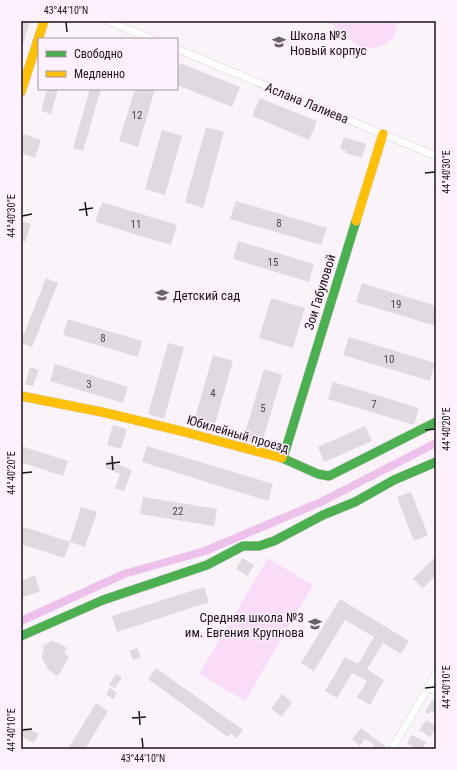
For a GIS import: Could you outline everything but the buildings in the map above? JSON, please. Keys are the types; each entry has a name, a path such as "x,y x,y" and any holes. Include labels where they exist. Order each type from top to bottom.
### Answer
{"street":[{"path":"38,38 44,21"},
{"path":"108,21 150,38"},
{"path":"21,92 38,40"},
{"name":"Аслана Лалиева","path":"178,50 436,156"},
{"name":"Зои Габуловой","path":"282,458 382,134"},
{"name":"Юбилейный проезд","path":"21,396 102,412 181,431 282,458 318,474 329,476 436,422"},
{"path":"21,636 103,600 207,565 243,546 259,546 274,541 323,515 355,502 394,480 436,462"},
{"path":"392,749 436,674"},
{"path":"428,686 436,691"}],"shaded area":[{"path":"328,21 398,21 394,37 385,44 371,49 358,46"},
{"path":"268,558 313,585 245,701 199,674"}],"waterway":[{"path":"21,621 124,574 205,551 321,502 436,443"}],"traffic: fast":[{"path":"283,458 356,221"},
{"path":"282,458 318,474 329,476 436,422"},
{"path":"21,636 103,600 207,565 243,546 259,546 274,541 323,515 355,502 394,480 436,462"}],"traffic: slow":[{"path":"38,38 44,21"},
{"path":"21,92 38,40"},
{"path":"356,221 383,134"},
{"path":"21,396 102,412 282,458"}],"place":[{"name":"Школа №3 Новый корпус","path":"279,42"},
{"name":"Детский сад","path":"162,295"},
{"name":"Средняя школа №3 им. Евгения Крупнова","path":"315,624"}]}
